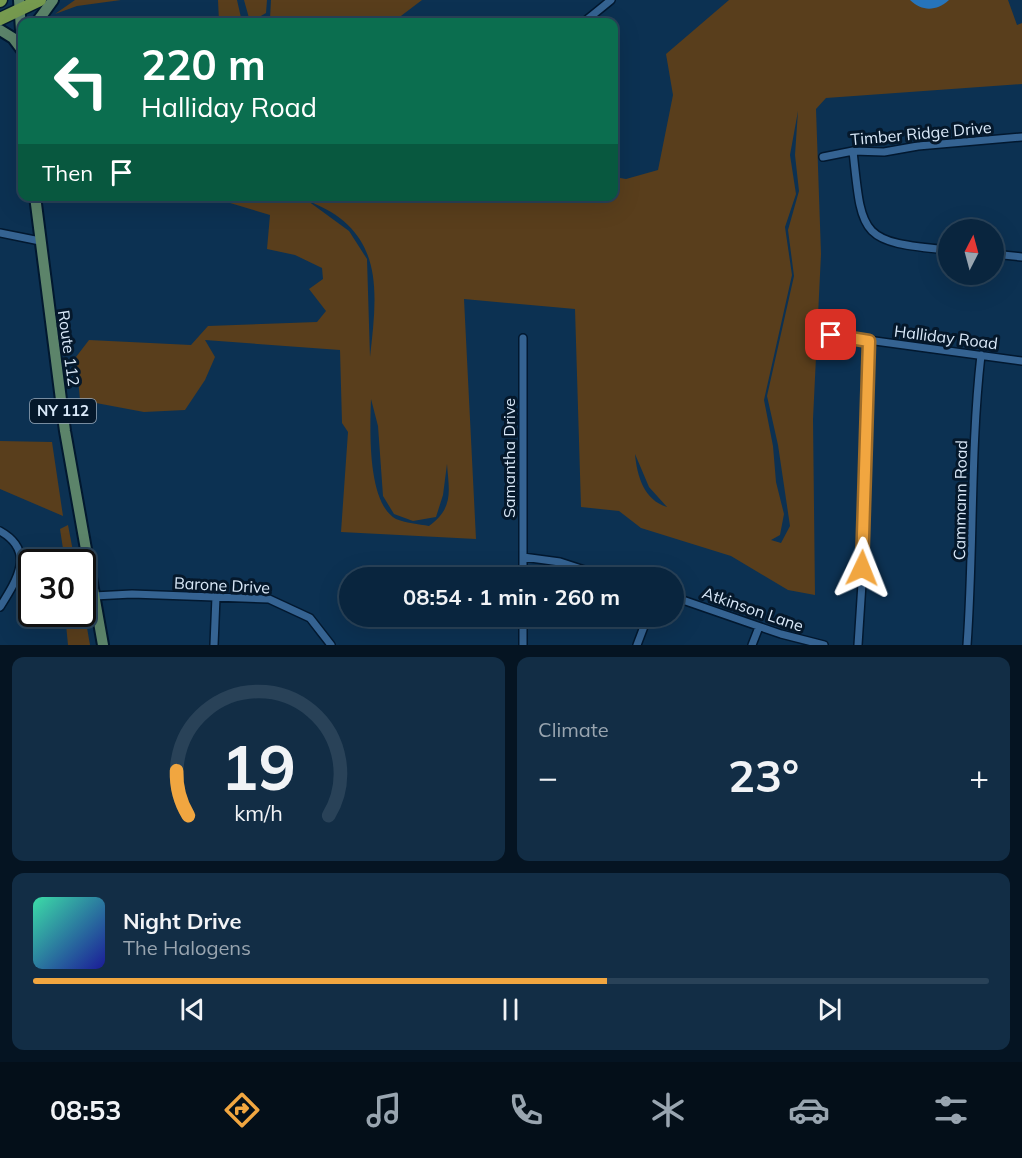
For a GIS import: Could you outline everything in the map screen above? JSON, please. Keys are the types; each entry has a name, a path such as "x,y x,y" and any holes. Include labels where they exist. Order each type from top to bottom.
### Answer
{"highway":[{"path":"0,19 19,5 40,0"}],"main road":[{"path":"40,18 53,0"},
{"path":"0,30 13,38 18,45"},
{"name":"Route 112","path":"36,201 65,431 86,549"},
{"name":"Route 112","path":"96,607 103,645"}],"street":[{"path":"597,0 602,7"},
{"path":"589,18 611,0"},
{"name":"Timber Ridge Drive","path":"823,158 853,151 884,152 918,146 1022,137"},
{"path":"853,151 859,204 869,230 886,242 938,249"},
{"path":"0,233 40,241"},
{"path":"1004,255 1022,256"},
{"name":"Halliday Road","path":"831,335 1022,361"},
{"name":"Samantha Drive","path":"523,338 523,567"},
{"path":"858,645 869,341"},
{"name":"Cammann Road","path":"968,645 975,407 981,355"},
{"path":"0,531 10,536 19,549 21,569 0,607"},
{"path":"523,556 575,567"},
{"name":"Barone Drive","path":"96,596 132,594 269,599 289,606 310,618 331,645"},
{"path":"214,645 216,597"},
{"name":"Atkinson Lane","path":"684,601 759,627 824,645"},
{"path":"523,627 523,645"},
{"path":"637,645 644,627"},
{"path":"752,645 759,627"}],"shaded area":[{"path":"75,0 121,0 77,6 55,14"},
{"path":"218,0 237,0 241,18 219,18"},
{"path":"244,0 267,0 266,13 259,17 249,18"},
{"path":"271,0 422,0 398,18 270,18"},
{"path":"729,0 1008,0 1017,25 1022,23 1022,84 826,98 816,109 821,254 813,419 815,595 788,590 731,556 641,528 619,511 581,507 575,309 464,299 476,539 341,532 348,432 342,423 340,350 205,340 215,357 205,380 185,410 144,412 80,400 76,357 89,340 191,345 208,326 317,322 326,311 309,289 323,279 322,268 295,255 267,249 270,215 223,201 308,201 618,201 618,178 626,179 658,170 673,95 666,54","holes":["798,111 795,155 799,191 788,230 794,276 767,396 778,445 790,526 781,543 771,540 780,535 784,514 776,482 773,446 764,400 792,275 785,227 796,194 790,155","308,201 333,213 351,228 363,245 371,264 374,308 370,357 367,259 349,231","371,399 378,426 383,496 394,514 413,521 436,517 443,495 447,464 449,491 446,506 443,513 429,526 396,519 380,498 372,464","635,454 649,487 667,507 659,504 647,493 640,479"]},
{"path":"0,441 52,442 63,516 0,489"},
{"path":"68,525 73,549 63,549 60,529"},
{"path":"66,627 87,627 90,645 68,645"}],"water":[{"path":"910,0 949,0 930,9 919,7"}],"route":[{"path":"831,335 869,341 862,568"}]}
